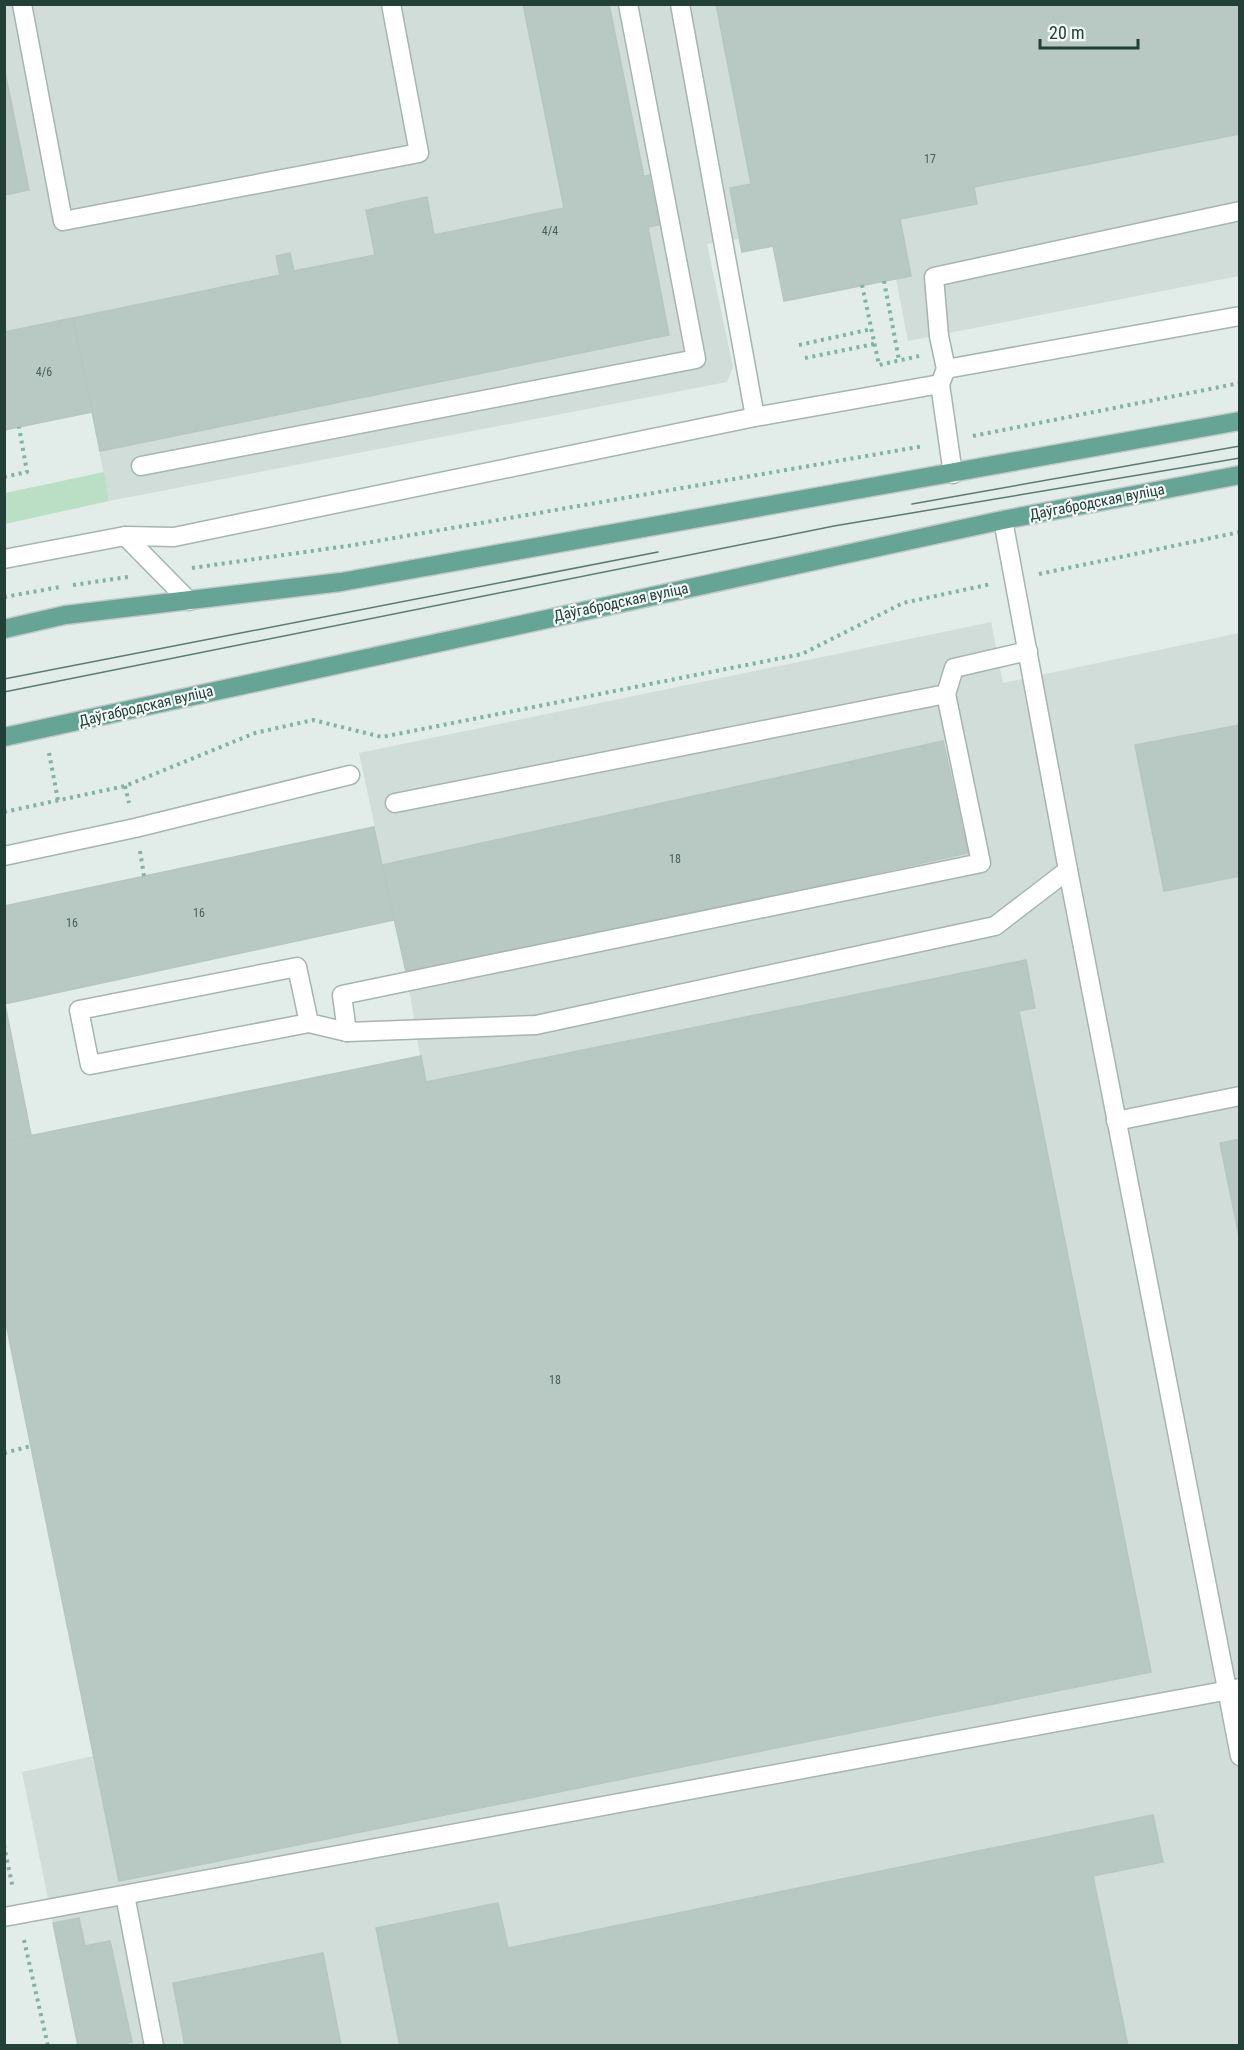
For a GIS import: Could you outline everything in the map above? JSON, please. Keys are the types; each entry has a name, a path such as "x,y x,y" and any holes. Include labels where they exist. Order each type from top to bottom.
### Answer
{"main road":[{"path":"4,629 65,615 341,582 1239,421"},
{"name":"Даўгабродская вуліца","path":"4,737 1003,520 1239,475"}],"lane":[{"path":"22,4 63,221 419,153 391,4"},
{"path":"141,466 696,359 628,4"},
{"path":"680,4 755,417"},
{"path":"953,474 948,441 934,277 1239,211"},
{"path":"4,559 126,536 174,537 1239,316"},
{"path":"1003,520 1116,1121 1233,1689 1239,1756"},
{"path":"126,536 189,601"},
{"path":"347,1032 342,995 981,863 946,694 954,668 1028,651"},
{"path":"395,803 946,694"},
{"path":"4,856 135,828 350,775"},
{"path":"309,1023 297,967 79,1010 90,1065 309,1023 347,1032 536,1025 995,926 1068,870"},
{"path":"1116,1121 1239,1096"},
{"path":"12,1916 1233,1689"},
{"path":"125,1895 154,2046"}],"path":[{"path":"884,281 899,360"},
{"path":"862,285 879,365"},
{"path":"799,345 872,330"},
{"path":"805,358 874,344"},
{"path":"4,597 365,543 791,470 1239,383"},
{"path":"4,477 27,472 19,427"},
{"path":"4,813 125,786 255,733 313,720 382,737 802,654 903,603 1239,532"},
{"path":"45,729 58,800"},
{"path":"4,1453 31,1446"},
{"path":"4,1845 12,1916 48,2046"}],"shaded area":[{"path":"5,5 1239,5 1239,276 908,341 896,279 784,301 773,246 742,252 739,239 707,244 733,367 727,382 109,501 92,413 5,430"},
{"path":"991,622 1003,683 1239,633 1239,2045 78,2045 22,1772 93,1756 5,1313 4,1141 420,1056 407,976 359,753"}],"green space":[{"path":"104,472 109,501 5,524 5,493"}],"building":[{"path":"523,4 609,4 644,177 649,175 659,225 648,227 669,335 100,451 73,318 280,275 276,256 290,253 294,271 375,255 366,210 427,197 434,235 564,208"},
{"path":"716,4 1240,4 1240,134 974,187 977,204 900,219 911,276 784,301 773,246 742,252 730,188 751,184"},
{"path":"4,67 29,190 4,195"},
{"path":"73,318 92,412 4,430 4,332"},
{"path":"1240,725 1240,876 1164,891 1135,745"},
{"path":"943,741 968,853 407,976 382,865"},
{"path":"374,827 394,920 4,1004 4,906"},
{"path":"1026,960 1035,1008 1019,1011 1151,1672 119,1881 4,1314 4,1141 421,1056 426,1082"},
{"path":"4,1004 31,1135 4,1141"},
{"path":"1240,1139 1240,1241 1220,1143"},
{"path":"1153,1815 1163,1862 1093,1876 1128,2046 400,2046 376,1928 498,1903 508,1948"},
{"path":"79,1918 85,1946 110,1941 132,2042 116,2046 78,2046 53,1923"},
{"path":"323,1953 341,2045 185,2046 173,1983"}],"tram line":[{"path":"912,504 1240,446"},
{"path":"4,692 834,526 1240,458"},
{"path":"4,679 658,552"}]}
